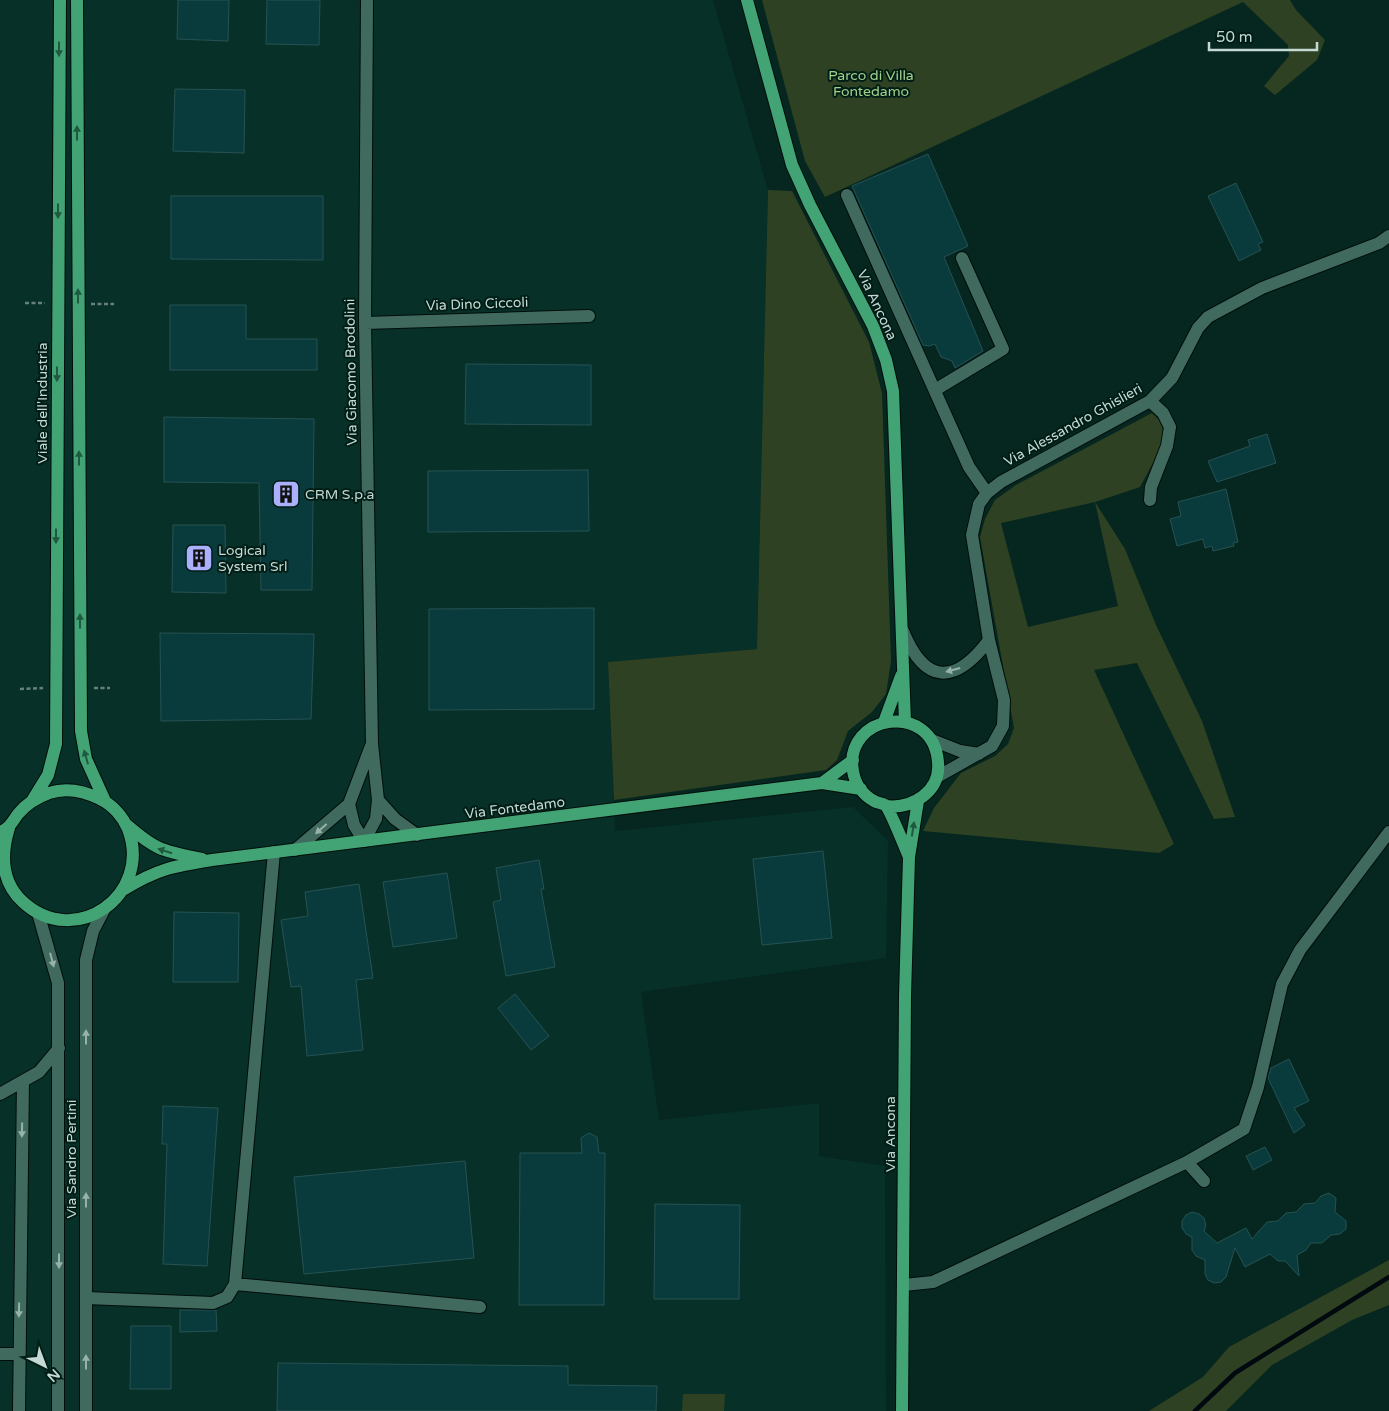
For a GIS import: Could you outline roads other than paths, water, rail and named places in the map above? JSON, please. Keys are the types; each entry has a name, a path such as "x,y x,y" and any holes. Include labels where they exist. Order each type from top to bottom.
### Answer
{"main road":[{"name":"Viale dell'Industria","path":"32,801 48,775 56,744 60,0"},
{"path":"77,0 81,731 86,759 105,801"},
{"name":"Via Ancona","path":"747,0 792,165 810,205 873,326 890,375 893,391 904,631 905,722"},
{"name":"Via Ancona","path":"884,722 903,669"},
{"path":"884,722 905,722 920,728 932,740 939,764 937,777 926,794 918,801 897,807 886,806 872,799 860,789 853,770 855,750 866,732 884,722"},
{"path":"822,784 853,760"},
{"name":"Via Fontedamo","path":"0,887 38,913 54,919 71,920 88,917 104,910 123,890 149,874 172,867 212,860 822,784 860,789"},
{"name":"Via Fontedamo","path":"20,899 9,883 4,865 4,830 18,813 32,801 50,793 69,790 88,793 105,801 117,811 126,824 150,845 164,852 212,860"},
{"name":"Via Ancona","path":"902,1411 905,996 909,857 918,801"},
{"name":"Via Ancona","path":"886,806 909,857"},
{"name":"Via Fontedamo","path":"123,890 130,874 133,857 132,840 126,824"}],"street":[{"name":"Via Giacomo Brodolini","path":"364,841 376,819 378,800 372,744 365,323 367,0"},
{"path":"847,195 969,467 988,493"},
{"name":"Via Alessandro Ghislieri","path":"937,777 992,746 1003,726 1004,700 989,640 972,535 979,504 988,493 1001,482 1150,401 1172,378 1198,328 1208,317 1262,288 1379,243 1389,236"},
{"path":"935,390 1003,349 962,258"},
{"name":"Via Dino Ciccoli","path":"365,323 590,316"},
{"path":"1150,401 1163,413 1170,427 1167,446 1151,487 1150,500"},
{"path":"904,631 910,648 919,660 934,672 948,673 962,668 977,656 989,640"},
{"path":"932,740 960,752 980,754"},
{"name":"Via Giacomo Brodolini","path":"295,850 349,804 372,744"},
{"path":"378,800 395,819 418,835"},
{"path":"349,804 354,825 364,841"},
{"path":"904,1285 933,1282 1187,1162 1244,1129 1258,1088 1282,984 1300,950 1389,832"},
{"path":"86,1298 213,1303 227,1297 235,1284 274,852"},
{"name":"Via Sandro Pertini","path":"86,1411 86,960 93,931 104,910"},
{"name":"Via Sandro Pertini","path":"38,913 58,984 58,1411"},
{"path":"0,1094 38,1072 59,1048"},
{"path":"18,1411 23,1081"},
{"path":"1187,1162 1204,1181"},
{"path":"235,1284 480,1308"},
{"path":"0,1354 19,1354"}],"waterway":[{"path":"1195,1411 1235,1373 1389,1277"}],"place":[{"name":"CRM S.p.a","path":"286,494"},
{"name":"Logical System Srl","path":"199,558"}],"park label":[{"name":"Parco di Villa Fontedamo","path":"871,84"}]}
